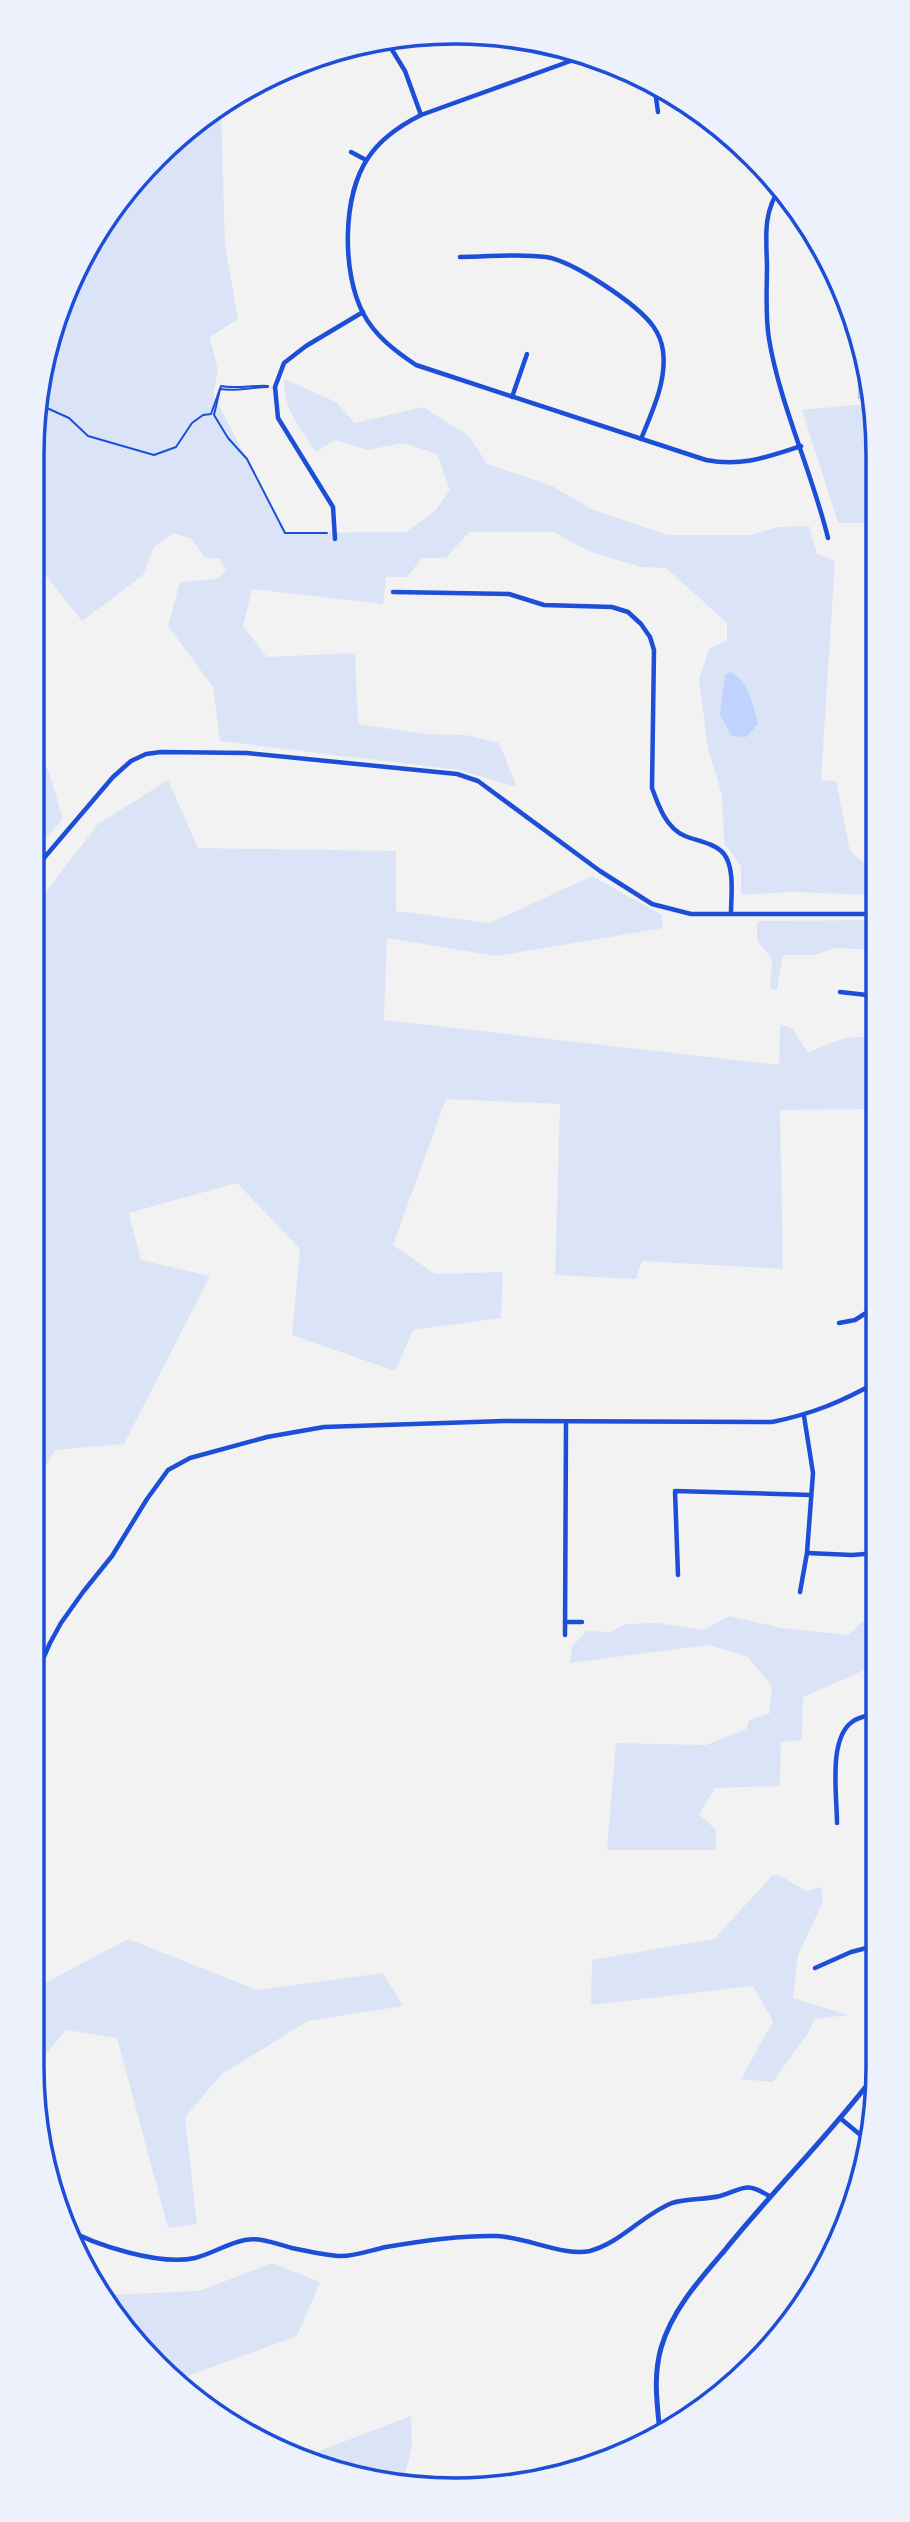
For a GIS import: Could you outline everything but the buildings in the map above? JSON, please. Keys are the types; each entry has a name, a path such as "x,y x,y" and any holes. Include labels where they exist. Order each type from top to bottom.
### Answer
{"street":[{"path":"391,49 405,71 421,115"},
{"path":"571,61 421,115 388,136 366,160 352,196 348,243 350,267 363,312 377,333 395,351 416,365 706,460 733,464 801,446"},
{"path":"656,96 658,112"},
{"path":"351,152 366,160"},
{"path":"775,197 766,221 768,336 775,370 828,538"},
{"path":"460,257 545,257 566,263 621,299 653,327 663,351 663,369 661,386 641,439"},
{"path":"333,536 333,507 278,418 275,387 284,363 306,346 363,312"},
{"path":"512,397 527,354"},
{"path":"393,592 509,594 544,605 612,607 628,612 641,624 650,637 654,650 652,788 658,806 670,824 682,835 705,842 724,854 732,878 731,913"},
{"path":"44,859 113,777 131,761 146,754 161,752 247,753 457,774 478,781 600,872 652,904 691,914 866,914"},
{"path":"840,992 866,995"},
{"path":"839,1323 855,1320 866,1313"},
{"path":"44,1657 61,1623 112,1556 168,1469 178,1463 267,1437 324,1427 504,1421 772,1422 804,1416 835,1405 866,1388"},
{"path":"800,1592 807,1553 813,1473 804,1416"},
{"path":"565,1635 566,1423"},
{"path":"678,1576 675,1491 811,1495"},
{"path":"807,1553 866,1554"},
{"path":"565,1622 582,1622"},
{"path":"837,1823 836,1756 840,1735 852,1721 866,1717"},
{"path":"815,1968 866,1948"},
{"path":"659,2424 655,2391 657,2366 669,2328 695,2286 769,2196 865,2087"},
{"path":"840,2118 860,2135"},
{"path":"81,2237 118,2251 169,2259 194,2259 246,2240 267,2240 290,2248 342,2256 417,2242 496,2236 534,2241 571,2253 590,2250 622,2237 652,2213 674,2202 717,2197 745,2187 754,2187 769,2196"}],"path":[{"path":"46,408 69,418 88,436 154,455 176,447 192,423 203,415 211,414 221,386 232,388 248,384 275,387"},
{"path":"275,387 247,387 231,391 220,389 214,415 228,439 247,458 285,533 333,536"}],"shaded area":[{"path":"221,117 225,245 238,319 210,337 218,371 213,394 285,533 406,532 435,511 450,490 437,454 403,443 368,450 335,440 316,452 290,409 284,379 336,402 355,423 423,407 469,436 487,464 552,486 591,509 668,535 750,535 778,527 809,526 817,554 835,561 821,780 836,781 850,851 866,865 866,895 791,892 741,895 741,866 724,843 722,795 708,749 699,680 709,649 727,640 727,623 666,568 641,567 588,551 554,532 469,532 446,558 422,558 407,577 386,577 383,604 252,589 243,626 267,657 355,653 358,724 426,734 465,735 499,743 517,787 459,770 220,741 213,687 168,626 180,582 217,579 226,571 220,559 205,558 192,539 174,533 154,547 143,575 82,621 44,574 45,428 47,401 58,349 86,273 113,227 164,164"},
{"path":"863,405 866,523 838,523 802,410"},
{"path":"44,758 63,818 44,842"},
{"path":"168,780 198,848 396,851 396,911 490,923 592,876 662,915 663,928 496,956 387,938 384,1020 779,1065 780,1024 793,1029 808,1053 833,1042 866,1037 866,1109 780,1110 783,1269 642,1261 636,1279 555,1275 560,1104 446,1099 393,1245 435,1274 503,1272 501,1318 413,1330 395,1371 292,1335 300,1249 237,1183 129,1213 141,1260 210,1276 124,1444 55,1450 44,1469 44,894 98,824"},
{"path":"866,920 866,950 835,948 815,955 783,955 777,990 770,989 772,959 757,941 757,921"},
{"path":"729,1616 781,1628 848,1635 866,1618 866,1669 803,1697 802,1740 781,1742 780,1786 715,1788 699,1814 716,1830 716,1850 607,1850 616,1743 706,1745 746,1729 749,1720 769,1714 772,1686 747,1656 708,1645 570,1663 572,1647 586,1631 611,1632 625,1624 658,1623 704,1630"},
{"path":"779,1875 806,1891 821,1887 823,1902 798,1955 793,1998 848,2015 814,2019 810,2030 773,2082 741,2079 773,2021 753,1986 591,2005 592,1960 714,1939 772,1876"},
{"path":"128,1939 257,1990 383,1973 403,2006 308,2021 222,2074 185,2117 197,2224 168,2228 117,2038 66,2030 44,2057 44,1984"},
{"path":"272,2263 320,2282 297,2336 185,2377 146,2338 113,2295 199,2291"},
{"path":"411,2416 412,2447 405,2475 349,2464 314,2453"}],"water":[{"path":"730,672 746,687 758,724 746,737 732,736 720,715 725,675"}]}
